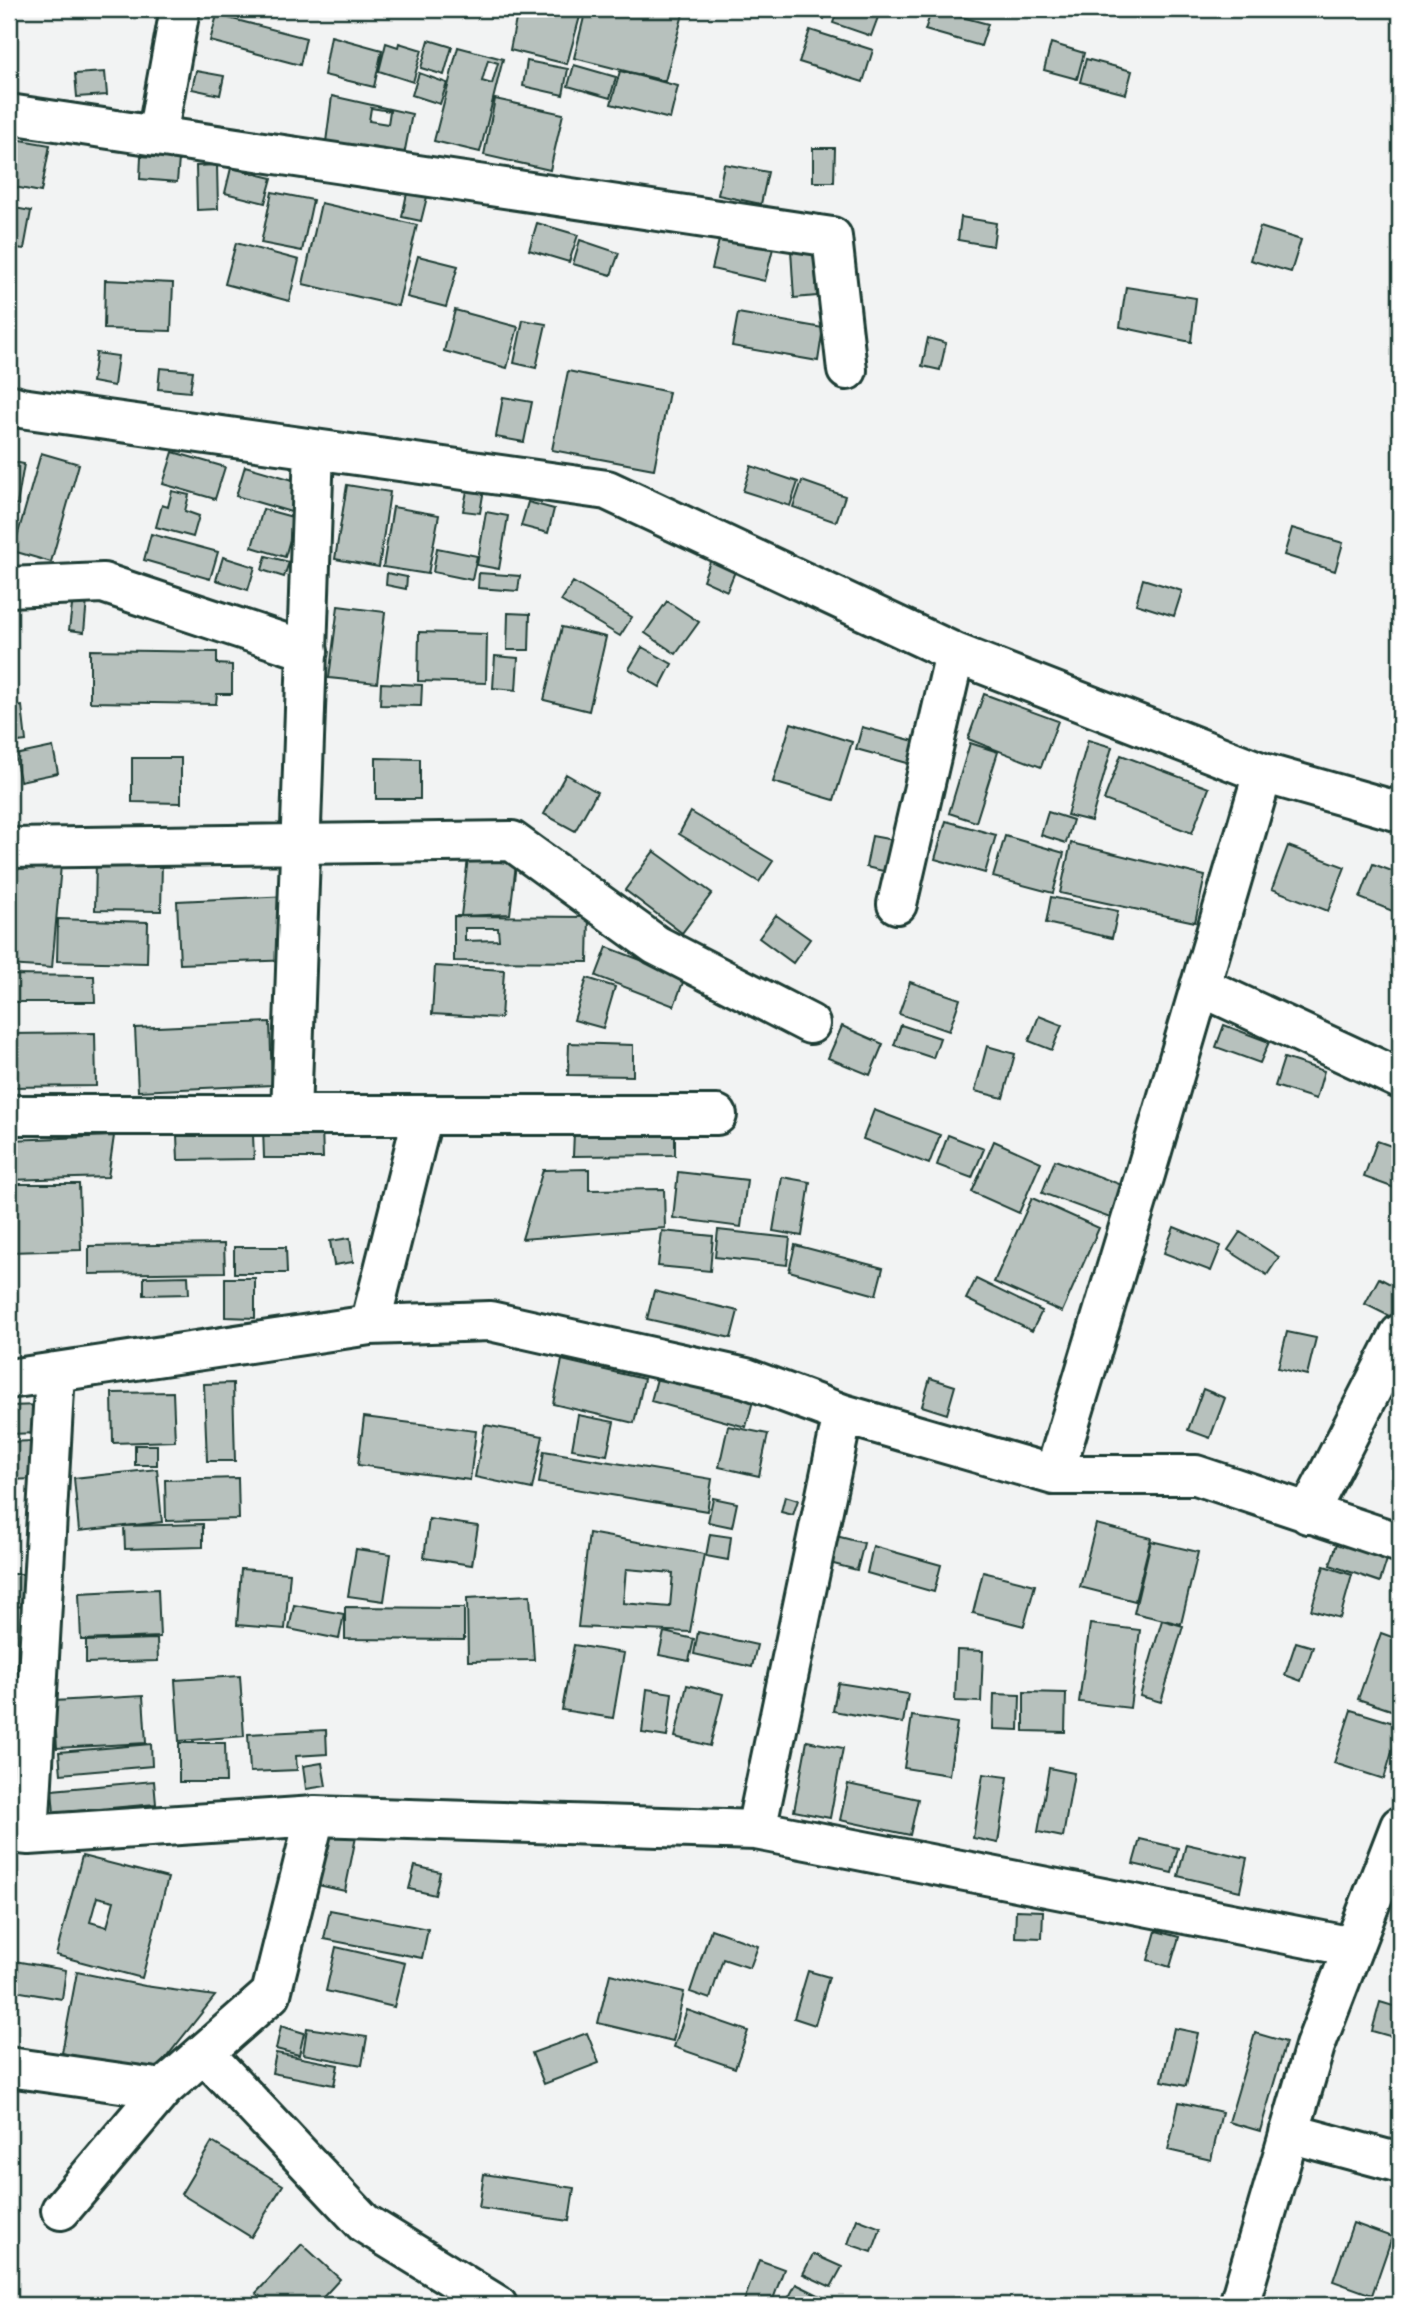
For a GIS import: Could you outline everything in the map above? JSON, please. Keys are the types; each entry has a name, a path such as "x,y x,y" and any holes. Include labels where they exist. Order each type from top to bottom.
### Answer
{"street":[{"path":"157,136 180,9"},
{"path":"9,114 832,237 847,370"},
{"path":"9,404 21,408 607,489 955,653 1263,773 1400,812"},
{"path":"291,1115 314,449"},
{"path":"9,587 103,583 307,651"},
{"path":"897,904 955,653"},
{"path":"1054,1475 1263,773"},
{"path":"9,849 512,841 656,945 810,1024"},
{"path":"1200,986 1400,1079"},
{"path":"9,1115 717,1115"},
{"path":"370,1325 423,1115"},
{"path":"9,1379 370,1325 490,1321 746,1378 843,1414 1054,1475 1196,1475 1400,1543"},
{"path":"1308,1514 1400,1334"},
{"path":"55,1372 19,1834 314,1816 756,1830 1353,1947"},
{"path":"756,1830 843,1414"},
{"path":"61,2210 163,2090 271,1994 314,1816"},
{"path":"1239,2305 1315,2046 1400,1826"},
{"path":"204,2053 364,2223 497,2305"},
{"path":"9,2067 163,2090"},
{"path":"1289,2133 1400,2163"}],"building":[{"path":"518,9 582,9 567,64 510,50"},
{"path":"586,9 659,9 683,14 665,81 574,58"},
{"path":"805,9 829,9 824,19"},
{"path":"838,9 881,9 871,36 833,23"},
{"path":"932,9 988,24 981,46 925,30"},
{"path":"217,15 306,38 300,65 210,41"},
{"path":"810,30 873,50 863,82 799,62"},
{"path":"331,36 382,50 374,87 324,75"},
{"path":"429,40 452,47 444,75 421,68"},
{"path":"386,43 398,47 399,43 422,50 413,82 379,71"},
{"path":"1051,43 1084,53 1077,79 1044,70"},
{"path":"458,47 503,59 480,152 434,141","holes":["488,60 498,63 492,84 482,81"]},
{"path":"1086,59 1132,71 1126,94 1080,82"},
{"path":"527,61 568,69 563,95 523,86"},
{"path":"574,65 616,77 610,98 568,86"},
{"path":"196,71 224,76 220,95 192,89"},
{"path":"620,71 678,86 670,119 611,104"},
{"path":"105,72 107,95 77,97 75,74"},
{"path":"419,73 447,83 440,104 412,95"},
{"path":"332,96 412,114 404,155 326,142","holes":["371,108 390,111 388,124 369,121"]},
{"path":"495,99 563,114 550,170 484,155"},
{"path":"9,138 50,145 41,192 9,186"},
{"path":"813,148 835,148 834,182 813,182"},
{"path":"141,156 179,159 177,182 140,179"},
{"path":"724,164 768,172 761,204 718,195"},
{"path":"217,165 218,209 197,210 196,166"},
{"path":"231,168 272,178 265,203 225,193"},
{"path":"272,192 313,200 302,251 261,243"},
{"path":"407,193 427,197 421,221 402,217"},
{"path":"321,203 417,225 398,306 303,284"},
{"path":"9,207 31,211 24,249 9,247"},
{"path":"961,217 996,223 993,246 958,240"},
{"path":"537,223 578,235 569,262 529,250"},
{"path":"1260,227 1301,240 1291,272 1250,260"},
{"path":"720,236 773,248 765,281 712,269"},
{"path":"580,240 619,253 611,275 573,264"},
{"path":"236,243 299,260 289,301 225,284"},
{"path":"814,248 817,296 794,298 791,250"},
{"path":"418,256 458,266 446,307 407,297"},
{"path":"105,280 173,283 171,331 104,329"},
{"path":"1126,287 1196,298 1191,342 1120,327"},
{"path":"455,310 518,327 507,368 444,351"},
{"path":"738,313 823,328 818,361 732,346"},
{"path":"523,320 546,324 536,368 514,363"},
{"path":"928,338 946,343 940,370 922,366"},
{"path":"96,353 118,356 114,386 92,382"},
{"path":"160,368 193,371 190,392 158,389"},
{"path":"568,371 669,392 654,469 552,450"},
{"path":"503,397 532,402 524,442 496,437"},
{"path":"173,452 225,467 215,499 163,484"},
{"path":"41,453 79,464 51,562 13,551"},
{"path":"9,461 24,464 17,505 9,503"},
{"path":"245,466 300,482 291,512 236,496"},
{"path":"751,466 798,482 790,506 743,491"},
{"path":"802,481 845,496 836,522 793,507"},
{"path":"347,485 390,492 379,567 335,559"},
{"path":"468,486 484,489 480,513 463,511"},
{"path":"172,491 189,495 185,511 199,516 193,537 156,527 162,505 168,507"},
{"path":"528,502 554,509 548,533 521,526"},
{"path":"393,507 439,515 428,574 383,567"},
{"path":"263,509 296,518 285,557 252,547"},
{"path":"486,512 508,516 499,569 477,565"},
{"path":"1292,528 1343,543 1335,571 1284,555"},
{"path":"151,534 218,552 210,579 144,560"},
{"path":"437,548 477,556 472,580 433,572"},
{"path":"266,556 289,562 284,577 262,570"},
{"path":"223,557 255,567 248,590 216,580"},
{"path":"711,559 736,569 727,591 703,580"},
{"path":"387,573 407,577 406,589 386,585"},
{"path":"479,573 520,576 518,591 478,588"},
{"path":"1143,579 1182,591 1174,616 1136,604"},
{"path":"573,582 632,617 620,636 561,601"},
{"path":"73,598 87,600 84,632 69,630"},
{"path":"667,601 699,622 676,654 645,633"},
{"path":"338,606 385,612 377,683 329,678"},
{"path":"508,613 530,614 529,650 507,650"},
{"path":"562,627 606,637 589,711 544,700"},
{"path":"419,632 487,634 486,683 418,681"},
{"path":"642,647 672,664 660,687 629,669"},
{"path":"90,650 217,652 217,664 232,665 232,694 217,694 216,704 90,702"},
{"path":"495,656 518,658 516,690 493,688"},
{"path":"381,683 422,685 421,706 380,705"},
{"path":"984,694 1058,721 1041,767 968,739"},
{"path":"22,706 26,741 9,743 9,707"},
{"path":"791,723 852,742 834,800 773,782"},
{"path":"862,727 918,742 911,764 856,749"},
{"path":"1088,740 1112,747 1091,821 1067,815"},
{"path":"970,743 998,752 976,822 949,813"},
{"path":"53,747 58,773 20,781 15,755"},
{"path":"1121,755 1209,788 1192,833 1104,800"},
{"path":"132,758 181,758 181,803 132,802"},
{"path":"376,758 420,759 420,799 376,799"},
{"path":"566,774 597,792 575,831 544,814"},
{"path":"691,812 773,861 759,882 679,834"},
{"path":"1048,812 1073,820 1066,843 1041,835"},
{"path":"946,821 996,835 985,873 935,859"},
{"path":"872,836 899,841 892,873 866,867"},
{"path":"1005,836 1064,853 1053,893 993,877"},
{"path":"1071,843 1205,876 1195,922 1060,893"},
{"path":"1288,846 1345,867 1328,911 1272,889"},
{"path":"654,851 712,893 682,933 625,890"},
{"path":"468,858 516,864 510,914 461,916"},
{"path":"96,861 162,862 161,911 95,910"},
{"path":"13,862 61,865 52,968 9,965"},
{"path":"1373,864 1400,874 1400,914 1360,898"},
{"path":"289,896 292,960 180,964 177,901"},
{"path":"1051,897 1118,911 1112,938 1046,923"},
{"path":"776,915 810,939 793,963 759,938"},
{"path":"454,916 589,917 588,962 454,961","holes":["465,928 498,928 499,940 465,941"]},
{"path":"58,919 148,922 147,963 57,961"},
{"path":"607,947 685,977 674,1006 596,976"},
{"path":"435,966 504,970 501,1018 432,1014"},
{"path":"9,975 94,976 95,1002 9,1002"},
{"path":"587,978 615,987 603,1028 574,1020"},
{"path":"910,982 960,999 949,1031 899,1014"},
{"path":"1039,1016 1062,1025 1052,1050 1029,1041"},
{"path":"270,1022 272,1085 138,1091 135,1028"},
{"path":"901,1025 940,1038 933,1058 894,1045"},
{"path":"1224,1025 1269,1042 1260,1063 1216,1047"},
{"path":"842,1026 883,1044 870,1075 828,1058"},
{"path":"95,1033 96,1086 9,1087 9,1034"},
{"path":"569,1043 633,1045 633,1076 568,1075"},
{"path":"987,1046 1015,1054 1003,1098 975,1091"},
{"path":"1284,1058 1324,1071 1316,1099 1275,1086"},
{"path":"874,1110 940,1135 929,1164 863,1139"},
{"path":"322,1126 323,1158 264,1158 263,1127"},
{"path":"675,1131 675,1155 573,1156 574,1132"},
{"path":"253,1134 254,1159 178,1160 177,1135"},
{"path":"948,1135 984,1149 972,1178 937,1165"},
{"path":"114,1136 108,1177 9,1180 9,1140"},
{"path":"994,1141 1041,1162 1019,1213 972,1192"},
{"path":"1377,1141 1400,1149 1400,1190 1364,1177"},
{"path":"1055,1160 1122,1185 1110,1218 1042,1193"},
{"path":"589,1169 589,1190 664,1189 665,1228 522,1239 543,1170"},
{"path":"678,1172 747,1180 741,1227 673,1218"},
{"path":"782,1177 810,1182 802,1236 773,1231"},
{"path":"9,1184 79,1184 81,1250 9,1252"},
{"path":"1032,1198 1099,1228 1062,1312 994,1282"},
{"path":"1174,1227 1221,1246 1211,1271 1164,1253"},
{"path":"718,1230 790,1238 787,1265 715,1257"},
{"path":"662,1231 713,1236 710,1271 658,1266"},
{"path":"1240,1232 1279,1257 1267,1275 1228,1250"},
{"path":"350,1238 353,1262 334,1265 330,1241"},
{"path":"224,1244 225,1272 89,1274 89,1246"},
{"path":"795,1245 883,1268 876,1295 789,1271"},
{"path":"234,1247 286,1247 287,1273 234,1273"},
{"path":"188,1276 189,1294 144,1295 144,1277"},
{"path":"225,1278 255,1278 255,1318 225,1317"},
{"path":"1379,1278 1400,1289 1400,1299 1391,1317 1365,1304"},
{"path":"976,1279 1042,1311 1032,1331 966,1299"},
{"path":"654,1291 738,1311 731,1338 647,1319"},
{"path":"1287,1332 1316,1338 1307,1375 1278,1368"},
{"path":"562,1360 644,1379 634,1423 553,1404"},
{"path":"658,1375 753,1401 746,1427 651,1401"},
{"path":"930,1378 955,1386 947,1414 922,1406"},
{"path":"233,1383 235,1461 207,1461 204,1384"},
{"path":"1203,1389 1225,1398 1210,1438 1188,1430"},
{"path":"173,1392 175,1441 113,1443 112,1393"},
{"path":"39,1405 39,1433 9,1434 9,1406"},
{"path":"578,1415 614,1422 607,1455 572,1449"},
{"path":"364,1417 476,1431 470,1480 358,1465"},
{"path":"485,1425 543,1436 532,1489 475,1477"},
{"path":"728,1426 768,1434 759,1476 719,1467"},
{"path":"32,1441 34,1479 9,1480 9,1442"},
{"path":"135,1445 157,1445 157,1465 135,1465"},
{"path":"544,1451 712,1479 707,1511 539,1483"},
{"path":"157,1469 162,1522 79,1531 74,1478"},
{"path":"238,1478 239,1519 166,1521 165,1480"},
{"path":"785,1496 798,1500 793,1515 781,1512"},
{"path":"713,1498 737,1503 732,1527 708,1522"},
{"path":"429,1519 478,1526 472,1565 424,1558"},
{"path":"203,1524 203,1547 125,1549 124,1526"},
{"path":"1096,1524 1151,1538 1135,1601 1080,1587"},
{"path":"820,1532 864,1543 857,1570 814,1559"},
{"path":"589,1533 704,1554 690,1632 578,1627","holes":["626,1569 673,1573 670,1607 623,1603"]},
{"path":"710,1534 731,1537 728,1560 706,1556"},
{"path":"1340,1534 1390,1550 1380,1582 1330,1565"},
{"path":"1151,1541 1198,1552 1181,1624 1134,1613"},
{"path":"873,1546 941,1565 934,1592 867,1573"},
{"path":"356,1549 391,1554 384,1601 348,1596"},
{"path":"1324,1566 1352,1575 1340,1618 1311,1610"},
{"path":"241,1569 290,1573 285,1629 237,1625"},
{"path":"983,1572 1035,1585 1024,1626 973,1613"},
{"path":"9,1574 28,1574 27,1607 9,1606"},
{"path":"158,1589 160,1637 81,1640 79,1593"},
{"path":"530,1595 534,1660 468,1661 467,1598"},
{"path":"294,1605 344,1614 339,1639 289,1629"},
{"path":"345,1607 464,1608 464,1640 345,1639"},
{"path":"9,1608 16,1608 15,1633 9,1633"},
{"path":"1162,1620 1183,1626 1161,1702 1140,1696"},
{"path":"1090,1624 1140,1630 1130,1708 1079,1702"},
{"path":"664,1632 694,1639 689,1661 659,1655"},
{"path":"698,1632 757,1645 752,1667 694,1654"},
{"path":"1381,1633 1400,1640 1400,1713 1358,1699"},
{"path":"157,1639 158,1661 86,1663 86,1641"},
{"path":"1296,1642 1313,1647 1301,1681 1285,1675"},
{"path":"574,1645 624,1653 613,1718 562,1710"},
{"path":"957,1650 983,1651 981,1702 955,1701"},
{"path":"9,1667 17,1668 12,1725 9,1724"},
{"path":"240,1676 244,1736 179,1741 175,1680"},
{"path":"838,1683 908,1694 903,1723 833,1711"},
{"path":"687,1685 723,1694 710,1746 675,1737"},
{"path":"647,1689 672,1693 667,1737 642,1733"},
{"path":"1024,1692 1066,1693 1065,1732 1024,1731"},
{"path":"994,1694 1020,1695 1019,1730 993,1729"},
{"path":"143,1696 146,1743 57,1748 54,1701"},
{"path":"1351,1710 1400,1725 1384,1779 1334,1763"},
{"path":"912,1716 957,1723 949,1775 904,1768"},
{"path":"326,1730 327,1754 296,1756 297,1770 250,1772 248,1734"},
{"path":"807,1741 843,1748 830,1818 794,1811"},
{"path":"179,1743 225,1743 226,1782 179,1782"},
{"path":"151,1744 152,1766 61,1774 59,1752"},
{"path":"322,1763 326,1786 306,1789 303,1766"},
{"path":"1049,1768 1074,1773 1063,1837 1038,1832"},
{"path":"983,1774 1008,1777 998,1843 973,1838"},
{"path":"154,1781 156,1804 54,1813 52,1790"},
{"path":"848,1784 918,1799 910,1835 840,1820"},
{"path":"330,1826 357,1832 345,1891 318,1885"},
{"path":"1140,1839 1178,1848 1172,1873 1133,1864"},
{"path":"1186,1844 1247,1858 1240,1891 1178,1876"},
{"path":"82,1856 168,1878 142,1978 56,1955","holes":["97,1897 114,1901 107,1927 90,1922"]},
{"path":"415,1866 440,1872 435,1895 409,1889"},
{"path":"330,1910 428,1929 422,1958 324,1939"},
{"path":"1016,1910 1043,1911 1042,1938 1015,1937"},
{"path":"711,1929 758,1946 750,1968 723,1959 710,1999 690,1992"},
{"path":"1156,1931 1179,1937 1170,1967 1148,1960"},
{"path":"336,1947 405,1963 394,2007 326,1991"},
{"path":"9,1960 66,1970 62,1999 9,1990"},
{"path":"808,1971 829,1977 815,2025 794,2018"},
{"path":"77,1972 145,1986 215,1996 154,2073 62,2053"},
{"path":"610,1974 684,1992 673,2041 598,2023"},
{"path":"1380,2002 1400,2008 1400,2039 1372,2031"},
{"path":"687,2010 748,2031 735,2068 674,2047"},
{"path":"281,2026 304,2033 299,2055 276,2049"},
{"path":"307,2028 367,2037 362,2065 303,2054"},
{"path":"1174,2028 1198,2033 1186,2086 1162,2081"},
{"path":"587,2033 599,2063 544,2084 532,2053"},
{"path":"1255,2033 1286,2042 1260,2131 1229,2122"},
{"path":"276,2053 338,2065 334,2085 272,2073"},
{"path":"1179,2102 1222,2112 1211,2160 1168,2150"},
{"path":"212,2142 283,2185 251,2237 181,2194"},
{"path":"484,2174 574,2188 569,2221 479,2208"},
{"path":"857,2219 881,2228 872,2252 848,2244"},
{"path":"1353,2223 1392,2237 1372,2295 1333,2281"},
{"path":"302,2244 340,2279 316,2305 270,2305 256,2293"},
{"path":"813,2254 842,2267 831,2287 803,2274"},
{"path":"759,2260 784,2269 771,2305 744,2301"},
{"path":"796,2284 839,2305 785,2304"},
{"path":"1024,2298 1042,2305 1022,2305"}]}
